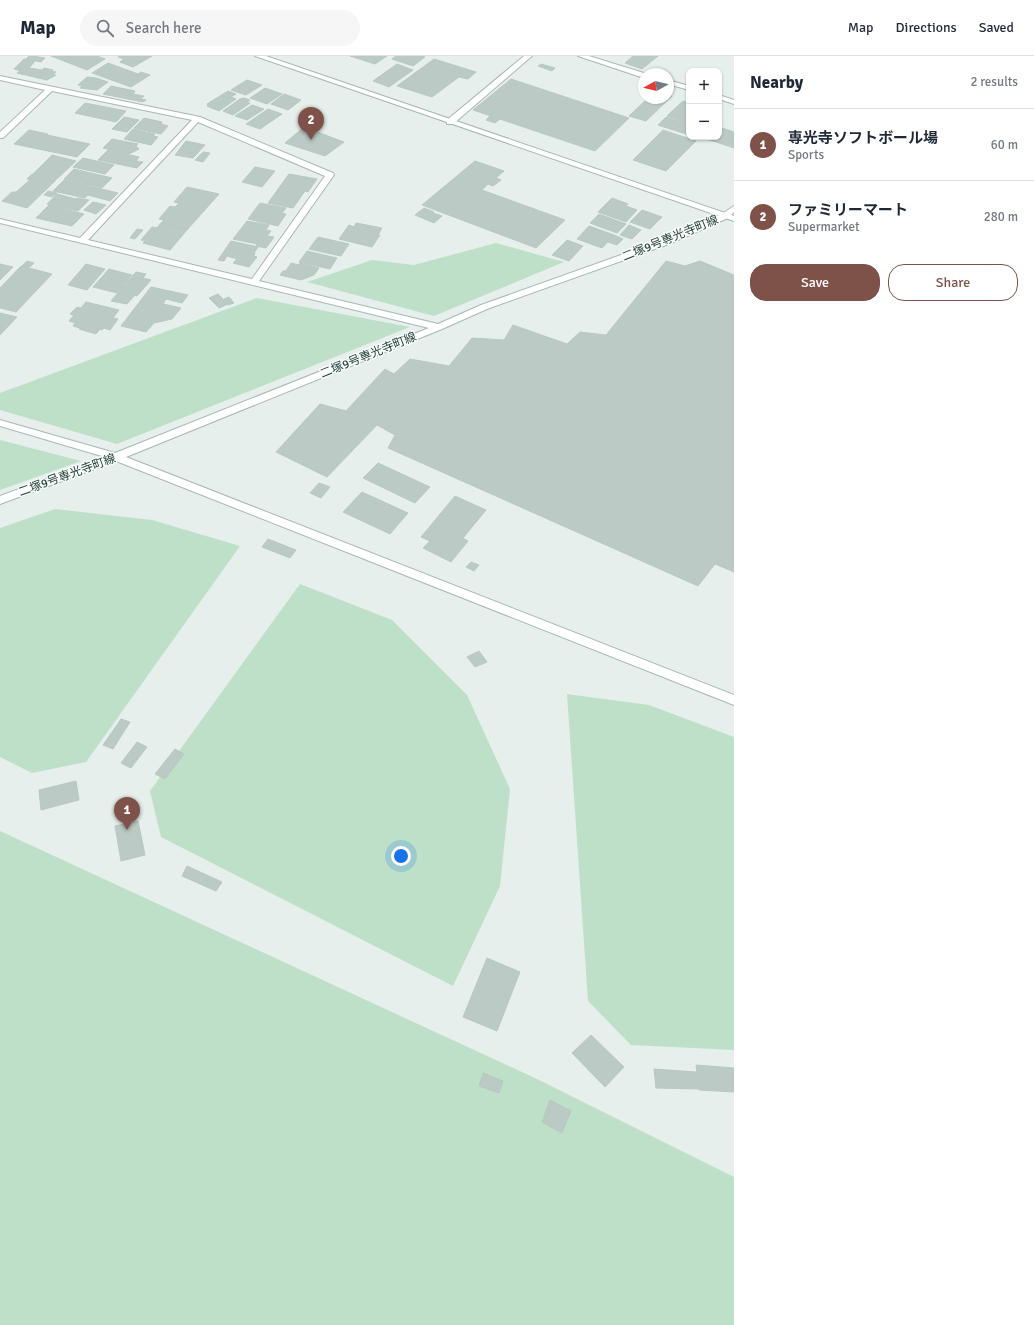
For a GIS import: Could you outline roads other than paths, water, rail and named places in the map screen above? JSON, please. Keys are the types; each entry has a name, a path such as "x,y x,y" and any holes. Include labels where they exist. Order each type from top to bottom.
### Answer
{"street":[{"path":"260,56 729,217"},
{"path":"450,122 528,56"},
{"path":"582,56 638,72"},
{"path":"0,78 197,119 330,175 254,282"},
{"path":"674,84 686,87"},
{"path":"0,136 51,88"},
{"path":"722,98 734,102"},
{"path":"82,241 197,119"},
{"name":"二塚9号専光寺町線","path":"0,500 116,457 439,327 484,307 666,242 729,217 734,208"},
{"path":"0,222 439,327"},
{"path":"0,423 116,457 734,700"}],"place":[{"name":"ファミリーマート","path":"311,140"},
{"name":"専光寺ソフトボール場","path":"127,830"}]}
